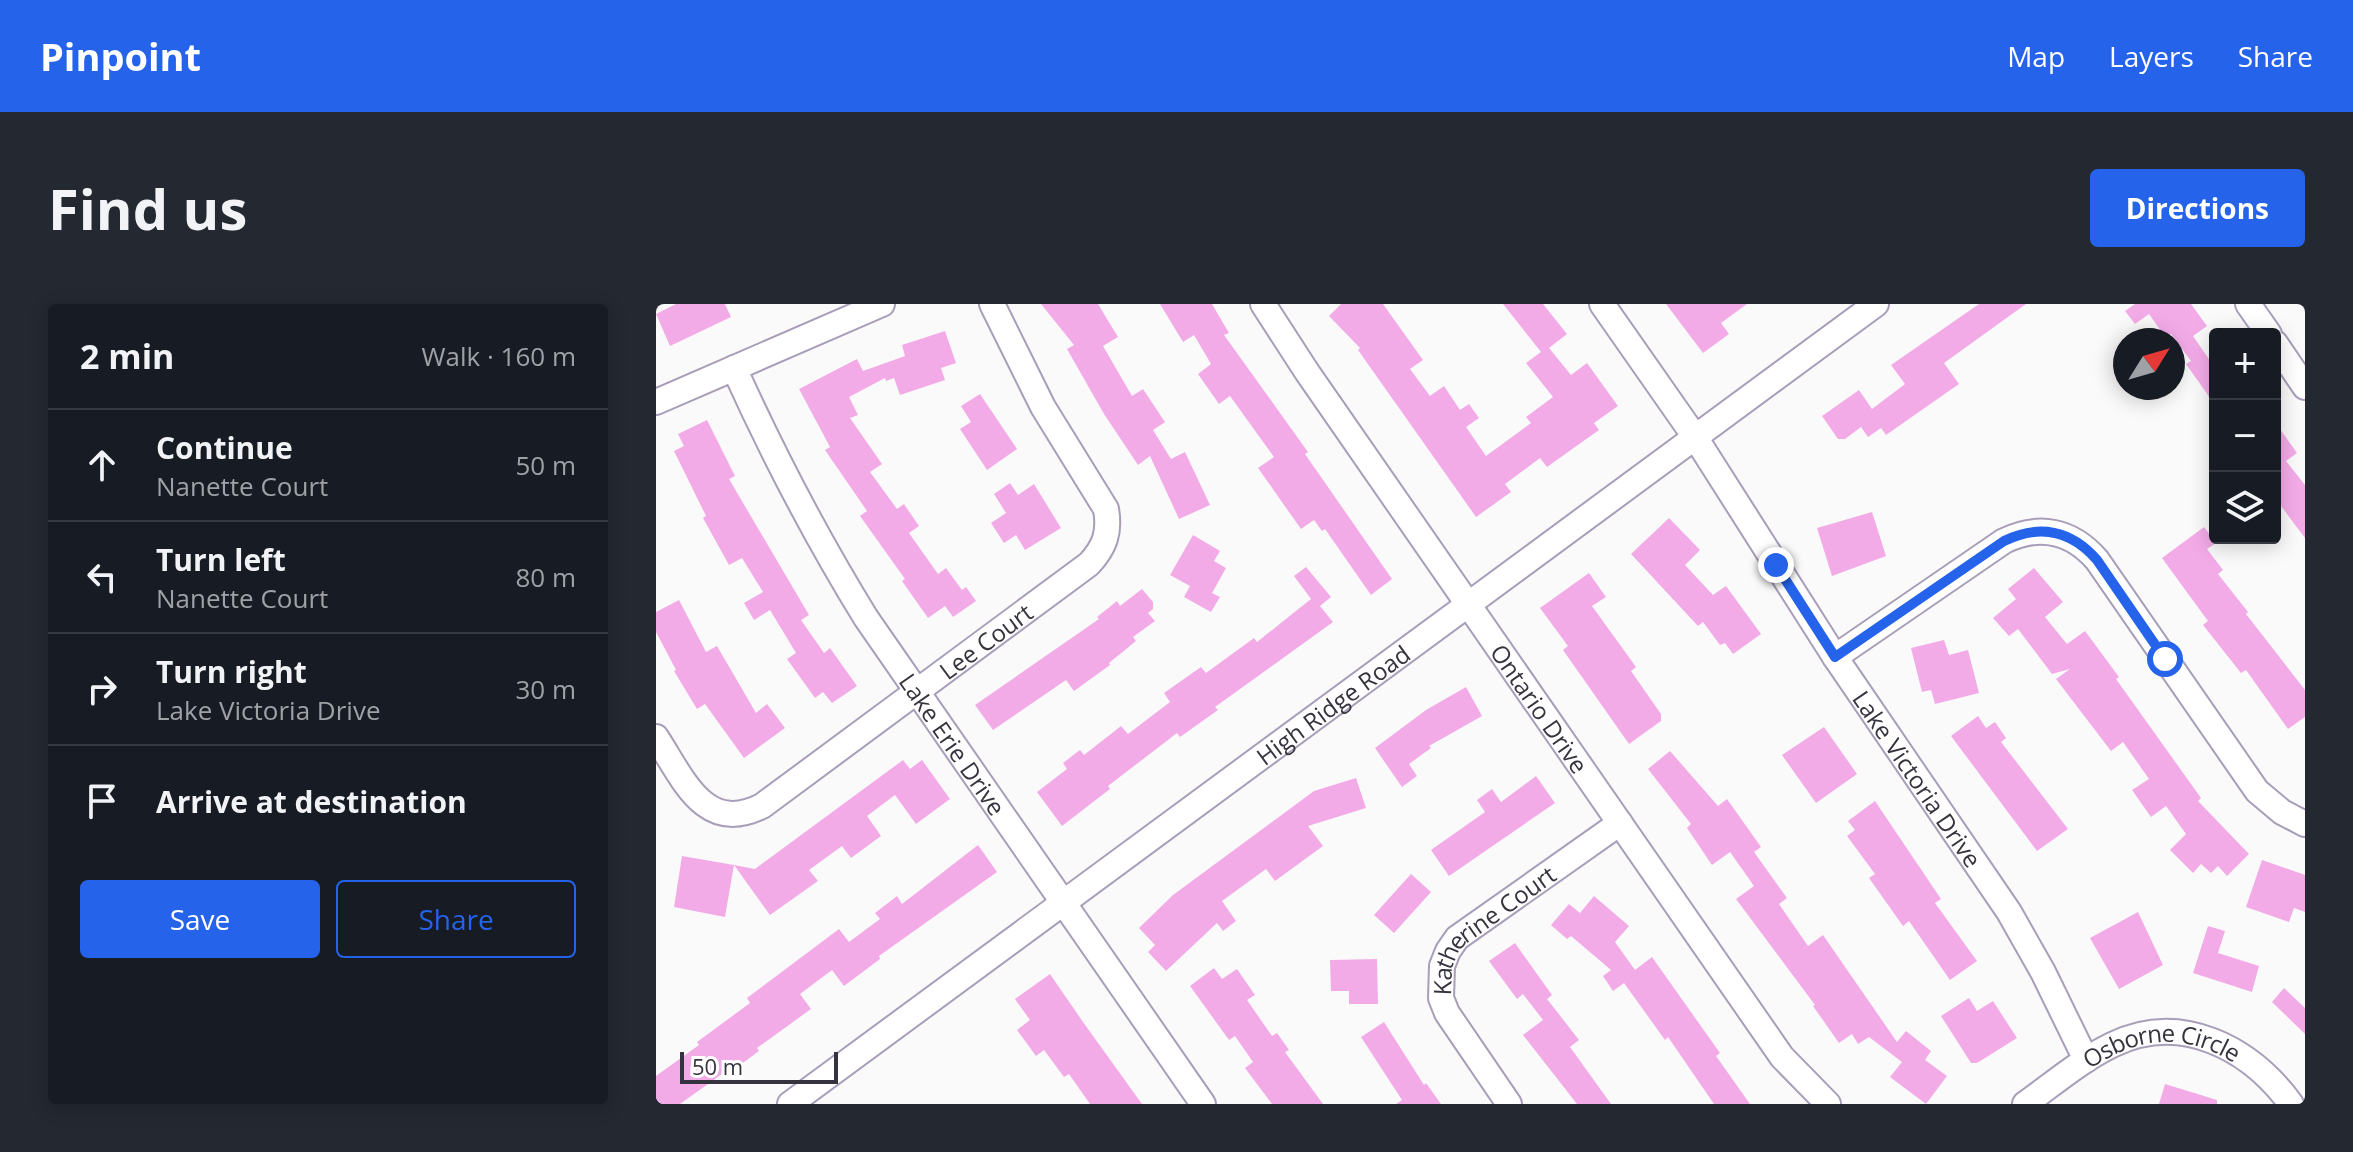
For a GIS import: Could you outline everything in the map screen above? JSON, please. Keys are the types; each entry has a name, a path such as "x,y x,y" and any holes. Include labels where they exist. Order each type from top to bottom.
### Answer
{"street":[{"path":"656,402 882,304"},
{"name":"Lee Court","path":"656,737 704,806 733,816 748,813 762,806 917,692 1100,553 1109,524 1106,509 1043,407 992,304"},
{"name":"Ontario Drive","path":"1263,304 1782,1057 1828,1104"},
{"name":"Lake Victoria Drive","path":"1602,304 1695,437 1835,657 2009,912 2043,972 2086,1060"},
{"name":"High Ridge Road","path":"790,1104 1876,304"},
{"path":"2248,304 2265,328"},
{"path":"2281,352 2305,387"},
{"name":"Lake Erie Drive","path":"734,368 820,544 866,618 1203,1104"},
{"path":"1835,657 2004,541 2033,530 2059,532 2086,548 2097,560 2257,791 2282,812 2305,824"},
{"name":"Katherine Court","path":"1509,1104 1447,1013 1441,998 1440,982 1448,951 1469,928 1620,823"},
{"name":"Osborne Circle","path":"2025,1104 2114,1044 2162,1033 2195,1035 2226,1046 2254,1063 2278,1086 2291,1104"}],"building":[{"path":"676,304 725,304 731,317 670,346 656,314"},
{"path":"1041,304 1098,304 1118,337 1103,346 1132,396 1143,389 1165,422 1153,430 1171,459 1185,452 1210,505 1179,519 1150,456 1138,465 1067,349 1074,345"},
{"path":"1160,304 1212,304 1229,333 1224,335 1308,452 1305,454 1392,579 1371,595 1325,529 1322,531 1314,520 1301,529 1258,468 1274,457 1230,396 1219,404 1198,374 1211,364 1194,335 1183,342"},
{"path":"1341,304 1383,304 1423,360 1410,369 1430,396 1444,386 1460,410 1469,404 1479,418 1466,427 1486,456 1531,423 1526,417 1553,397 1526,363 1541,352 1503,304 1543,304 1567,334 1549,348 1571,375 1587,363 1618,406 1594,423 1599,430 1547,467 1540,458 1505,484 1511,492 1476,517 1358,350 1360,348 1329,316"},
{"path":"1666,304 1747,304 1721,323 1729,334 1703,353"},
{"path":"1979,304 2026,304 1944,363 1959,384 1886,435 1881,428 1868,437 1861,427 1845,439 1838,439 1822,416 1859,390 1872,409 1905,384 1891,365"},
{"path":"2135,304 2191,304 2207,326 2193,336 2209,359 2209,397 2186,364 2191,361 2185,353 2185,328 2159,328 2149,314 2135,324 2125,311"},
{"path":"945,331 956,363 941,368 945,380 900,395 894,378 886,381 885,378 849,397 858,415 850,418 882,464 870,472 897,509 904,504 919,526 909,533 938,574 946,568 962,590 966,587 976,601 953,617 945,606 928,618 902,581 905,579 860,516 867,511 825,450 830,447 799,389 857,359 863,371 905,356 902,345"},
{"path":"980,394 1017,449 987,470 960,429 971,422 961,406"},
{"path":"707,420 735,476 729,479 809,615 801,620 824,653 830,648 857,686 832,703 823,692 815,698 787,659 796,653 770,610 754,620 744,603 763,592 742,558 729,565 703,518 706,516 674,451 684,446 678,434"},
{"path":"2281,430 2297,453 2286,461 2305,485 2305,538 2281,506"},
{"path":"1010,483 1018,495 1034,484 1061,528 1025,550 1016,535 1004,543 991,523 1006,513 994,494"},
{"path":"1872,512 1886,556 1832,576 1817,528"},
{"path":"1669,518 1700,550 1685,565 1713,595 1726,586 1761,634 1733,654 1725,643 1720,645 1703,622 1698,626 1631,554"},
{"path":"2204,527 2209,534 2209,544 2214,544 2207,549 2223,570 2218,574 2305,690 2305,717 2288,729 2246,670 2241,673 2203,625 2208,621 2162,558"},
{"path":"1193,535 1220,551 1214,561 1226,568 1212,593 1220,597 1211,612 1184,597 1190,586 1170,575"},
{"path":"1306,567 1331,597 1320,606 1333,622 1215,707 1218,710 1180,737 1177,733 1062,826 1037,792 1067,769 1063,763 1080,750 1084,755 1121,726 1128,734 1170,702 1164,693 1201,667 1206,673 1254,638 1257,642 1311,599 1294,576"},
{"path":"2034,568 2063,602 2045,617 2067,644 2085,631 2201,798 2198,801 2249,854 2227,876 2218,866 2211,873 2201,864 2193,873 2170,850 2186,834 2166,806 2151,817 2132,790 2149,779 2123,742 2111,751 2056,679 2070,669 2052,674 2018,629 2009,636 1993,618 2016,599 2008,589"},
{"path":"1589,573 1606,597 1592,606 1636,667 1631,671 1661,714 1661,721 1629,744 1563,650 1568,646 1540,608"},
{"path":"1142,589 1153,602 1153,609 1148,613 1155,621 1133,637 1136,641 1074,691 1066,680 993,730 975,705 1099,619 1097,617 1117,601 1120,606"},
{"path":"679,600 706,652 717,646 756,713 767,704 785,728 744,758 705,704 697,709 674,671 656,632 656,612"},
{"path":"1944,640 1949,655 1968,650 1979,693 1935,704 1931,690 1922,692 1911,648"},
{"path":"1466,687 1482,716 1429,746 1431,748 1409,764 1417,776 1402,787 1375,748 1426,710"},
{"path":"1978,716 1986,728 1995,722 2006,738 2001,742 2068,829 2037,851 1951,736"},
{"path":"1824,727 1857,774 1816,803 1782,755"},
{"path":"1670,751 1718,806 1727,799 1761,847 1754,852 1787,898 1779,904 1808,946 1823,935 1897,1042 1906,1031 1931,1051 1925,1060 1947,1076 1926,1104 1890,1077 1902,1062 1869,1037 1858,1044 1852,1034 1839,1043 1815,1005 1736,899 1754,886 1730,852 1712,865 1687,828 1691,824 1648,769"},
{"path":"903,760 910,769 922,760 950,799 916,824 895,795 867,816 881,836 851,858 842,846 809,870 818,881 770,915 734,865 755,869"},
{"path":"1536,776 1555,803 1449,876 1431,850 1485,812 1477,800 1492,789 1501,802"},
{"path":"1356,778 1366,808 1308,826 1323,846 1275,881 1266,869 1222,901 1236,921 1223,931 1217,923 1166,971 1148,952 1155,945 1139,928 1173,895 1314,791"},
{"path":"1875,801 1941,899 1935,903 1977,961 1950,980 1909,921 1903,926 1869,878 1875,874 1847,836 1855,830 1848,821"},
{"path":"978,845 997,872 879,956 880,959 844,986 832,970 800,994 811,1009 757,1048 759,1051 724,1077 722,1074 680,1104 656,1104 656,1076 750,1003 747,998 839,929 849,942 880,919 875,913 897,896 902,904"},
{"path":"682,856 734,865 725,917 674,907"},
{"path":"2262,860 2305,875 2305,912 2294,908 2289,922 2246,907"},
{"path":"1411,874 1431,892 1394,933 1374,915"},
{"path":"1594,896 1629,926 1615,942 1635,970 1652,957 1720,1053 1716,1056 1750,1104 1714,1104 1668,1037 1665,1040 1624,983 1613,991 1603,976 1611,970 1571,936 1567,939 1551,925 1569,904 1580,913"},
{"path":"2138,912 2163,965 2119,989 2090,938"},
{"path":"2208,926 2225,931 2218,953 2259,966 2252,992 2193,973"},
{"path":"1515,943 1552,995 1547,999 1579,1040 1570,1047 1611,1104 1577,1104 1523,1035 1543,1020 1523,994 1517,999 1489,961"},
{"path":"1377,959 1378,1004 1349,1004 1349,991 1331,991 1330,960"},
{"path":"1214,968 1222,979 1237,969 1255,995 1247,1000 1272,1036 1277,1033 1289,1050 1285,1052 1323,1104 1272,1104 1245,1068 1253,1062 1235,1036 1229,1040 1190,986"},
{"path":"1050,974 1142,1104 1090,1104 1069,1074 1064,1077 1044,1050 1036,1056 1017,1030 1030,1020 1015,999"},
{"path":"2284,988 2305,1008 2305,1034 2272,1002"},
{"path":"1969,998 1977,1011 1993,1001 2017,1038 1977,1063 1971,1063 1941,1016"},
{"path":"1384,1022 1424,1085 1426,1083 1441,1104 1396,1104 1402,1100 1361,1037"},
{"path":"2165,1084 2217,1100 2217,1104 2159,1104"}],"route":[{"path":"1776,565 1835,657 2004,541 2033,530 2059,532 2073,538 2097,560 2165,659"}]}
